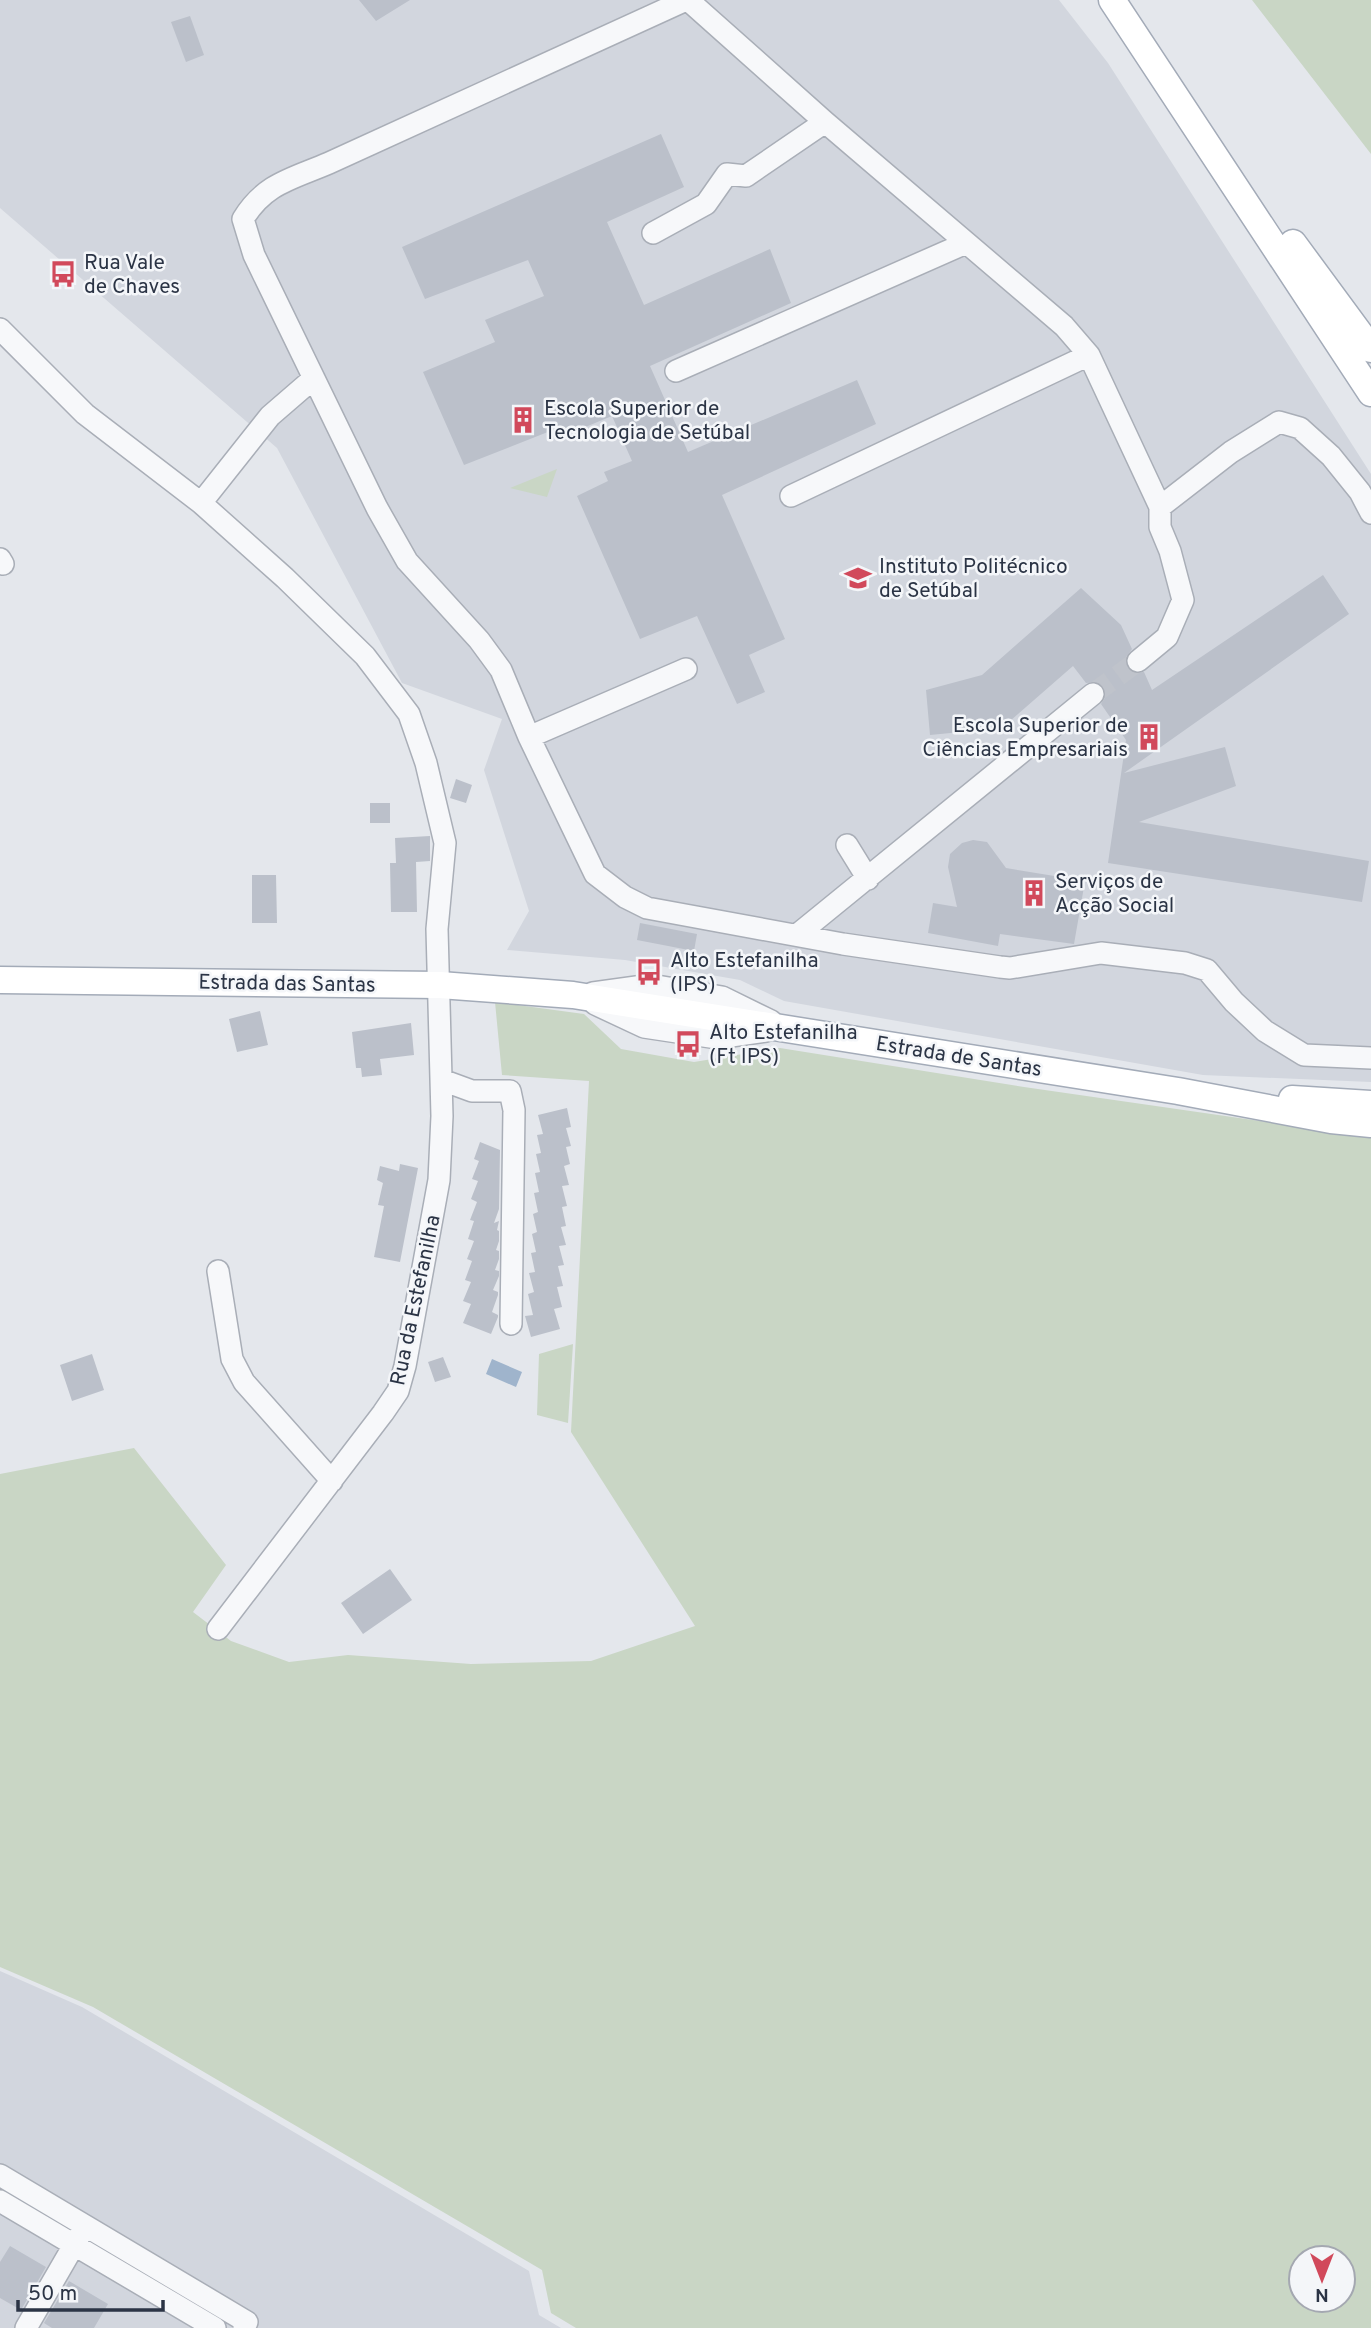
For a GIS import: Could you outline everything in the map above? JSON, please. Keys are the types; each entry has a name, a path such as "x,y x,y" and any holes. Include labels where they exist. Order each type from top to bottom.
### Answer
{"main road":[{"path":"1112,0 1371,393"},
{"path":"1122,0 1287,235 1371,349"},
{"path":"1287,235 1371,361"},
{"path":"1303,287 1371,402"},
{"name":"Estrada das Santas","path":"0,980 440,985 573,995"},
{"name":"Estrada de Santas","path":"573,995 1178,1091 1331,1120 1371,1124"},
{"name":"Estrada de Santas","path":"1178,1091 1371,1104"}],"street":[{"path":"1138,661 1167,637 1183,600 1170,551 1160,527 1160,508 1089,355 1064,326 687,0 329,163 268,188 254,202 243,219 247,238 377,508 407,561 479,640 501,670 529,737 596,874 625,897 647,908 797,935 1010,968 1101,953 1185,963 1207,970 1234,1002 1265,1031 1304,1055 1371,1058"},
{"path":"653,233 706,204 727,174 746,176 825,122"},
{"path":"676,371 966,243"},
{"path":"0,329 85,414 201,503 285,578 365,656 409,715 426,763 445,843 437,929 440,985"},
{"path":"791,496 1089,355"},
{"path":"201,503 270,416 314,378"},
{"path":"1160,508 1231,452 1279,422 1300,428 1331,456 1360,492 1371,513"},
{"path":"529,737 686,669"},
{"path":"797,935 1093,694"},
{"path":"847,845 868,879"},
{"name":"Rua da Estefanilha","path":"218,1629 398,1391 439,1180 442,1080 440,985"},
{"path":"442,1080 472,1091 510,1091 514,1110 511,1324"},
{"path":"218,1270 232,1359 244,1382 332,1481"},
{"path":"0,2175 246,2325"},
{"path":"0,2201 215,2328"},
{"path":"26,2328 86,2225"}],"shaded area":[{"name":"Instituto Politécnico de Setúbal","path":"0,0 1059,0 1108,63 1371,474 1371,1082 1203,1075 784,1001 740,980 625,960 507,950 529,911 484,770 502,719 402,683 277,448 0,208"},
{"path":"0,1971 82,2007 529,2271 539,2315 561,2328 0,2328"}],"green space":[{"path":"1252,0 1371,0 1371,154"},
{"path":"557,469 547,497 510,488"},
{"path":"495,1002 584,1014 621,1049 694,1062 780,1048 1024,1087 1371,1137 1371,2328 576,2328 551,2313 542,2270 93,2007 0,1967 0,1474 134,1448 226,1565 193,1612 231,1641 289,1662 348,1655 471,1664 591,1661 695,1626 571,1432 589,1081 502,1075"},
{"path":"573,1344 568,1423 537,1415 539,1354"}],"water":[{"path":"492,1359 522,1372 516,1387 486,1374"}],"building":[{"path":"359,0 410,0 376,21"},
{"path":"190,16 204,55 186,62 171,22"},
{"name":"Escola Superior de Tecnologia de Setúbal","path":"661,134 684,187 607,222 644,305 770,249 791,303 650,366 688,452 857,380 876,424 722,495 785,639 749,655 765,692 737,704 697,616 640,639 577,496 608,481 604,472 632,461 612,416 566,435 563,426 464,465 423,372 495,342 485,320 544,296 528,260 425,299 402,247"},
{"name":"Escola Superior de Ciências Empresariais","path":"1323,575 1349,614 1124,773 1225,747 1236,786 1139,822 1369,861 1362,902 1108,863 1126,740 1101,704 1105,698 1104,686 1097,682 1086,683 1073,666 1002,728 930,735 926,690 982,675 1081,588 1121,625 1132,649 1126,657 1128,669 1134,673 1144,672 1152,690"},
{"path":"456,779 472,785 466,803 450,798"},
{"path":"370,803 390,803 390,823 370,823"},
{"path":"430,836 430,861 416,862 417,912 391,912 390,863 396,863 395,838"},
{"name":"Serviços de Acção Social","path":"973,840 987,842 1006,868 1085,881 1074,944 1000,934 998,946 928,933 933,903 957,907 948,867 950,854 962,843"},
{"path":"252,875 276,875 277,923 252,923"},
{"path":"640,923 697,934 694,951 637,940"},
{"path":"260,1011 268,1045 237,1052 229,1019"},
{"path":"411,1023 414,1055 380,1059 382,1075 362,1077 361,1068 356,1068 352,1032"},
{"path":"567,1108 571,1127 566,1128 571,1146 566,1147 570,1164 564,1166 569,1185 562,1186 567,1206 562,1207 566,1226 561,1227 566,1245 559,1246 564,1265 558,1266 563,1286 557,1287 562,1307 554,1309 560,1329 531,1337 525,1316 533,1315 528,1294 534,1292 529,1273 535,1272 531,1253 536,1252 532,1234 537,1232 533,1214 538,1212 534,1193 539,1192 535,1173 540,1172 536,1154 541,1153 537,1135 543,1134 538,1115"},
{"path":"480,1142 500,1150 499,1209 494,1223 499,1221 496,1250 499,1251 499,1259 495,1270 499,1271 499,1276 493,1290 498,1292 498,1295 492,1312 498,1317 491,1334 463,1323 471,1304 463,1301 471,1282 465,1280 472,1261 467,1259 474,1241 468,1239 474,1221 470,1220 477,1202 471,1199 478,1181 472,1179 479,1161 474,1159"},
{"path":"400,1164 418,1168 400,1262 374,1257 384,1206 378,1205 383,1183 377,1180 380,1166 399,1171"},
{"path":"92,1354 104,1390 72,1401 60,1365"},
{"path":"443,1357 451,1377 435,1382 428,1362"},
{"path":"390,1569 412,1600 363,1634 341,1603"},
{"path":"10,2246 46,2267 21,2310 0,2298 0,2262"},
{"path":"69,2281 108,2304 94,2328 52,2328 44,2323"}],"tunnel":[{"path":"1093,694 1138,661"}],"place":[{"name":"Rua Vale de Chaves","path":"63,274"},
{"name":"Escola Superior de Tecnologia de Setúbal","path":"523,420"},
{"name":"Instituto Politécnico de Setúbal","path":"858,578"},
{"name":"Escola Superior de Ciências Empresariais","path":"1149,737"},
{"name":"Serviços de Acção Social","path":"1034,893"},
{"name":"Alto Estefanilha (IPS)","path":"649,972"},
{"name":"Alto Estefanilha (Ft IPS)","path":"688,1044"}]}
